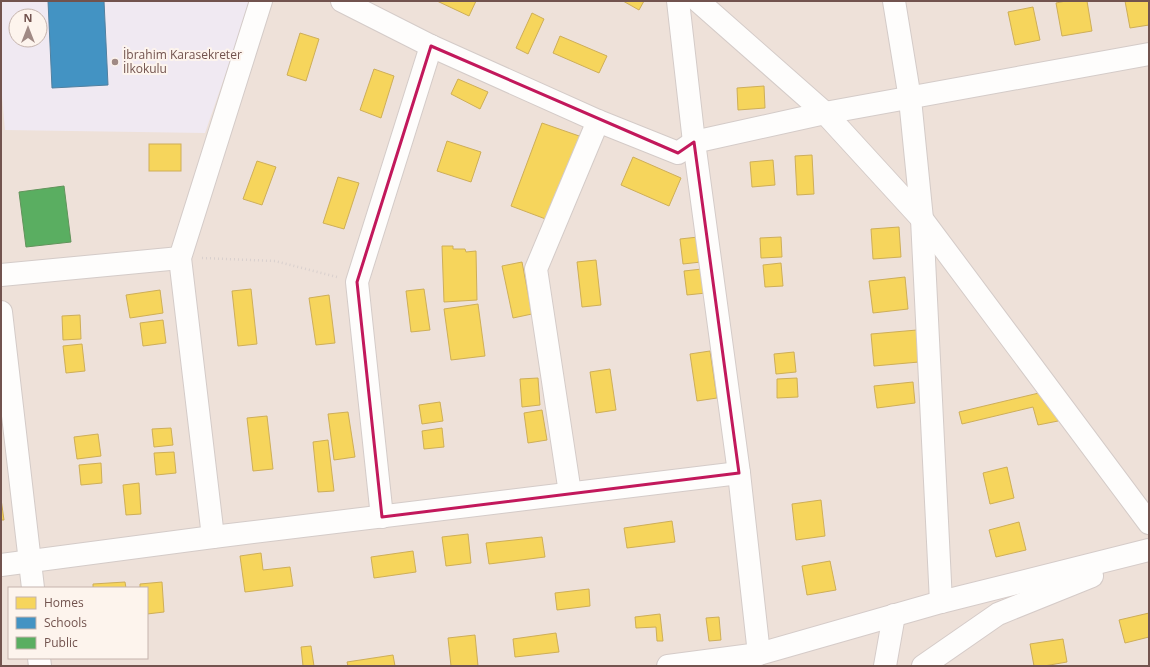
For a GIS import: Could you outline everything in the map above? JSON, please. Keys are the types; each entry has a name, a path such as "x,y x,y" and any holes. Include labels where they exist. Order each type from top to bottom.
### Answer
{"street":[{"path":"213,537 180,258 261,1"},
{"path":"342,1 431,46 598,121 678,153 694,142 824,114 1149,54"},
{"path":"678,1 694,142 739,473 759,654"},
{"path":"698,1 824,114 922,219 1149,524"},
{"path":"894,1 910,98 922,219 941,602"},
{"path":"382,517 357,282 431,46"},
{"path":"570,493 536,269 598,121"},
{"path":"1,275 180,258"},
{"path":"1,312 33,587"},
{"path":"1,565 213,537 739,473"},
{"path":"668,666 759,654 941,602 1149,552"},
{"path":"923,666 998,614 1149,552"},
{"path":"885,666 894,616"}],"path":[{"path":"180,258 216,257 275,262 357,282"}],"highlighted area":[{"path":"431,46 678,153 694,142 739,473 382,517 357,282"}],"shaded area":[{"path":"1,1 1149,1 1149,666 1,666"},
{"name":"İbrahim Karasekreter İlkokulu","path":"1,1 251,1 205,133 5,130 1,85"}],"building: Homes":[{"path":"437,1 476,1 469,16"},
{"path":"623,1 644,1 639,10"},
{"path":"1066,1 1087,1 1092,31 1062,36 1056,3"},
{"path":"1125,1 1149,1 1149,25 1130,28"},
{"path":"1033,7 1040,40 1015,45 1008,12"},
{"path":"532,13 544,19 528,54 516,48"},
{"path":"300,33 319,39 306,81 287,75"},
{"path":"560,36 607,56 599,73 553,53"},
{"path":"374,69 394,76 381,118 360,110"},
{"path":"458,79 488,92 480,109 451,94"},
{"path":"764,86 765,108 738,110 737,88"},
{"path":"542,123 582,137 551,221 511,206"},
{"path":"447,141 481,152 471,182 437,171"},
{"path":"149,144 181,144 181,171 149,171"},
{"path":"812,155 814,194 797,195 795,156"},
{"path":"633,157 681,178 669,206 621,185"},
{"path":"773,160 775,185 752,187 750,162"},
{"path":"257,161 276,167 262,205 243,199"},
{"path":"338,177 359,183 344,229 323,223"},
{"path":"899,227 901,257 873,259 871,229"},
{"path":"698,237 701,262 683,264 680,239"},
{"path":"781,237 782,257 761,258 760,238"},
{"path":"442,246 453,246 453,249 465,249 466,252 476,251 477,300 444,302"},
{"path":"596,260 601,305 582,307 577,262"},
{"path":"522,262 532,314 513,318 502,266"},
{"path":"781,263 783,286 765,287 763,265"},
{"path":"702,269 706,293 687,295 684,271"},
{"path":"905,277 908,309 873,313 869,281"},
{"path":"251,289 257,344 238,346 232,291"},
{"path":"424,289 430,330 411,332 406,291"},
{"path":"160,290 163,313 130,318 126,295"},
{"path":"329,295 335,343 316,345 309,298"},
{"path":"478,304 485,356 451,360 444,309"},
{"path":"80,315 81,339 63,340 62,316"},
{"path":"163,320 166,343 143,346 140,323"},
{"path":"917,330 919,362 874,366 871,334"},
{"path":"82,344 85,371 66,373 63,346"},
{"path":"710,351 717,398 697,401 690,354"},
{"path":"794,352 796,372 776,374 774,354"},
{"path":"610,369 616,410 596,413 590,372"},
{"path":"538,378 540,405 522,407 520,379"},
{"path":"797,378 798,397 777,398 777,379"},
{"path":"913,382 915,403 877,408 874,386"},
{"path":"1043,392 1049,399 1052,412 1056,411 1058,421 1038,425 1033,407 962,424 959,412"},
{"path":"440,402 443,421 422,424 419,405"},
{"path":"542,410 547,440 528,443 524,413"},
{"path":"348,412 355,457 334,460 328,414"},
{"path":"267,416 273,469 253,471 247,418"},
{"path":"171,428 173,445 154,447 152,429"},
{"path":"442,428 444,447 424,449 422,431"},
{"path":"98,434 101,456 77,459 74,437"},
{"path":"328,440 334,491 318,492 313,442"},
{"path":"174,452 176,473 156,475 154,453"},
{"path":"101,463 102,483 81,485 79,465"},
{"path":"1007,467 1014,498 990,504 983,473"},
{"path":"139,483 141,514 126,515 123,485"},
{"path":"1,499 4,520 1,520"},
{"path":"821,500 825,536 796,540 792,504"},
{"path":"672,521 675,542 627,548 624,528"},
{"path":"1019,522 1026,550 996,557 989,530"},
{"path":"468,534 471,563 446,566 442,537"},
{"path":"542,537 545,557 489,564 486,543"},
{"path":"413,551 416,572 374,578 371,557"},
{"path":"261,553 263,570 290,567 293,586 245,592 240,556"},
{"path":"830,561 836,590 807,595 802,566"},
{"path":"125,582 126,587 93,587 93,584"},
{"path":"162,582 164,612 148,614 148,587 140,587 140,584"},
{"path":"589,589 590,606 557,610 555,593"},
{"path":"1149,613 1149,637 1125,643 1119,620"},
{"path":"660,614 663,641 657,641 656,627 636,628 635,617"},
{"path":"719,617 721,640 709,641 706,618"},
{"path":"556,633 559,652 515,657 513,639"},
{"path":"475,635 478,666 451,666 448,638"},
{"path":"1063,639 1067,662 1044,666 1034,666 1030,644"},
{"path":"311,646 314,666 303,666 301,647"},
{"path":"393,655 395,666 348,666 347,662"}],"building: Schools":[{"path":"48,1 104,1 108,85 52,88"}],"building: Public":[{"path":"64,186 71,242 26,247 19,192"}],"place":[{"name":"İbrahim Karasekreter İlkokulu","path":"115,62"}]}
